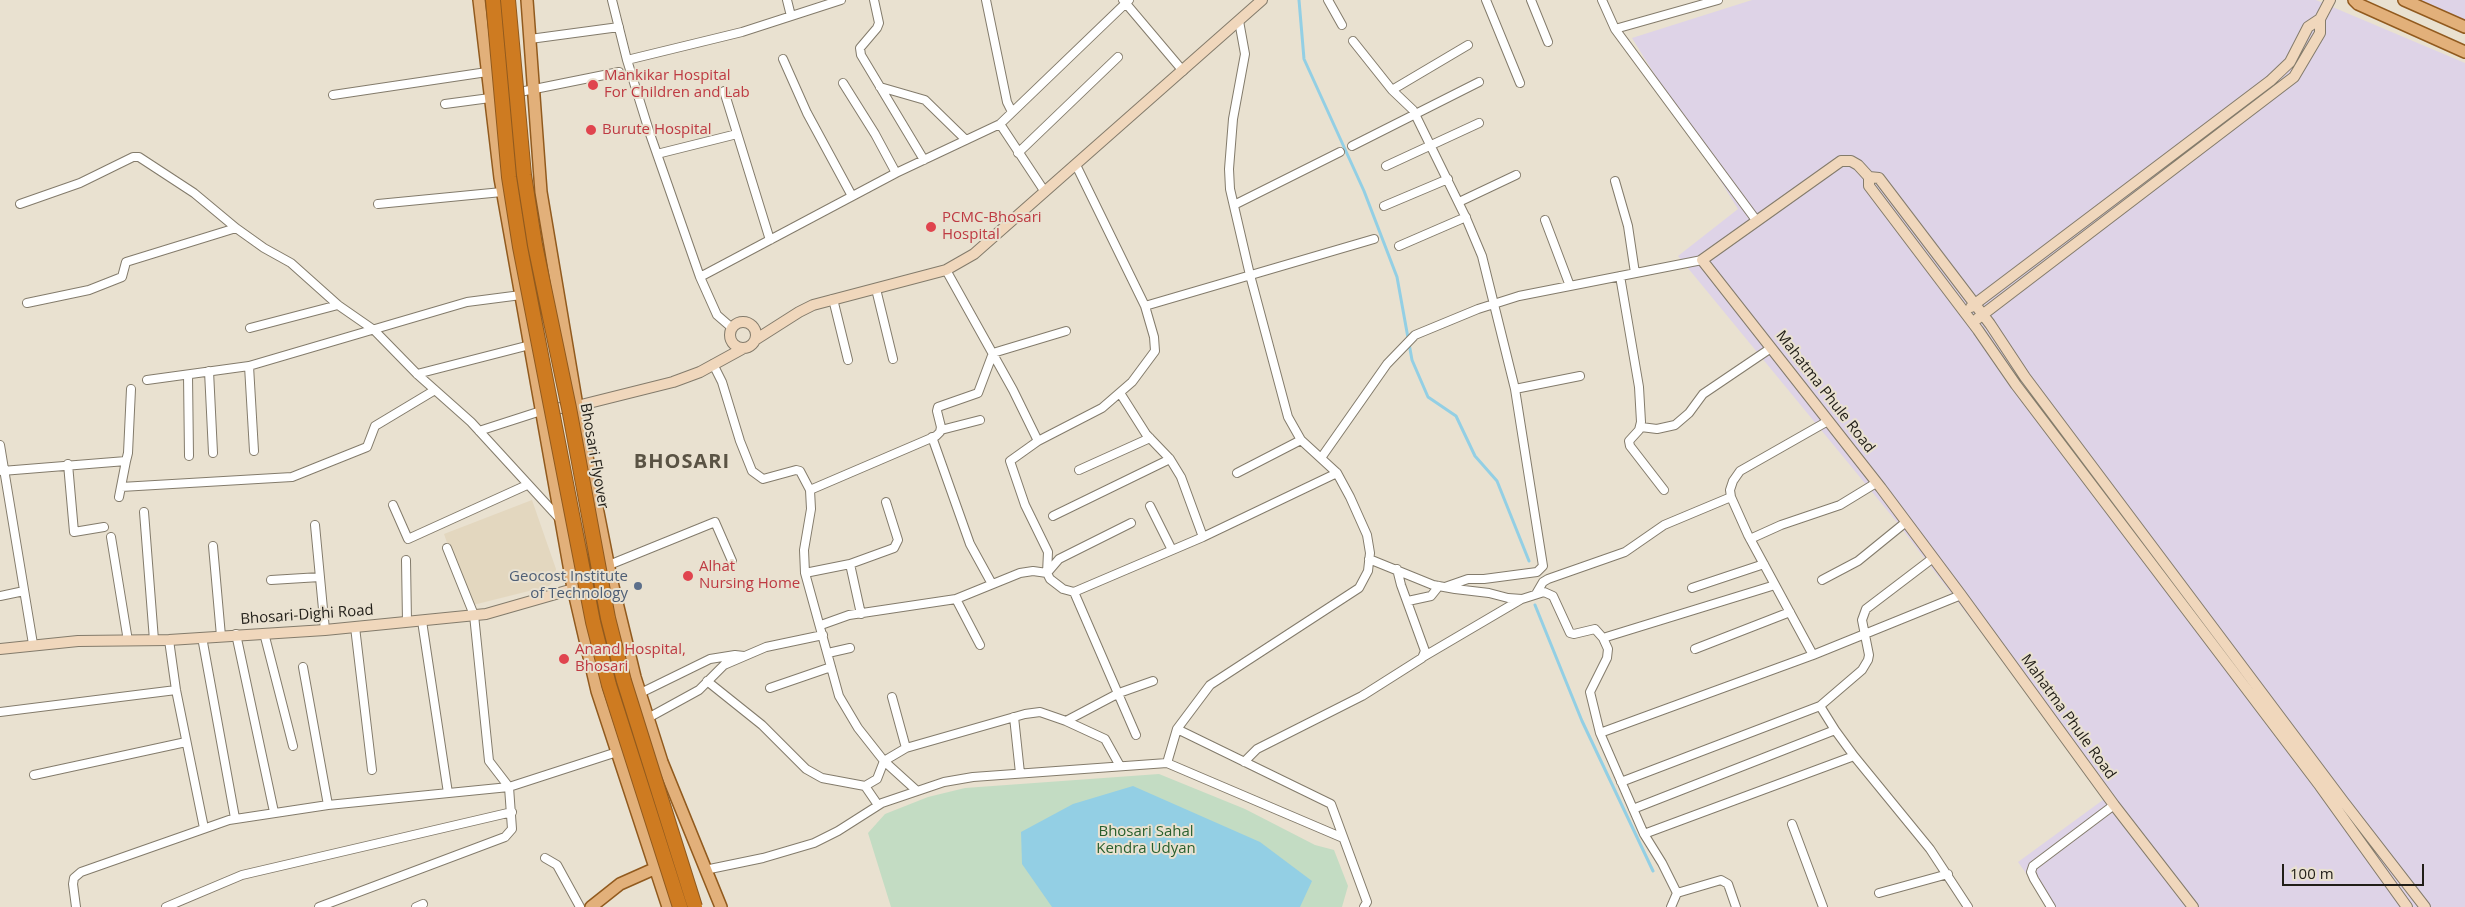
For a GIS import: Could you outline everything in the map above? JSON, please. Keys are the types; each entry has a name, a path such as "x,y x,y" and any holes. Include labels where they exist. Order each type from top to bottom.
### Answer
{"highway":[{"path":"492,0 509,177 593,622 610,685 680,907"},
{"name":"Bhosari Flyover","path":"508,0 525,184 608,618 624,681 695,907"}],"main road":[{"path":"479,0 502,192 573,588 604,711 668,907"},
{"path":"527,0 542,192 577,406 611,578 640,693 662,762 721,907"},
{"path":"2354,0 2358,4 2465,52"},
{"path":"2404,0 2465,27"},
{"path":"591,907 620,884 656,868"}],"street":[{"path":"612,0 627,60 657,154 700,277 716,315 732,328"},
{"path":"786,0 791,16"},
{"path":"627,60 742,32 841,0"},
{"path":"874,0 879,23 860,48 860,55 924,160"},
{"path":"986,0 1007,102 1012,112"},
{"path":"479,431 541,411 577,406 674,382 714,364 742,348 750,347 756,340 799,312 833,299 946,270 974,254 1262,0"},
{"path":"1328,0 1342,25"},
{"path":"1486,0 1520,83"},
{"path":"1531,0 1548,42"},
{"path":"1602,0 1615,29 1756,220"},
{"path":"1615,29 1718,0"},
{"path":"1972,322 2278,91 2300,69 2320,33 2320,19 2330,0"},
{"path":"700,277 896,173 1000,124 1126,1 1183,71"},
{"path":"1964,312 2270,81 2290,62 2308,27 2320,19"},
{"path":"1167,763 1177,729 1210,685 1359,588 1368,571 1367,535 1337,473 1301,440 1288,418 1250,275 1230,189 1229,159 1233,120 1245,54 1239,22"},
{"path":"530,39 619,27"},
{"path":"1353,41 1392,90 1415,115 1459,202 1482,256 1496,303 1516,389 1543,566 1537,572 1484,579 1468,579 1442,587 1431,596 1408,601"},
{"path":"1392,90 1468,45"},
{"path":"1018,153 1118,57"},
{"path":"784,59 807,113 852,196"},
{"path":"333,95 487,72"},
{"path":"445,104 490,98 619,72"},
{"path":"1352,146 1479,82"},
{"path":"843,83 875,134 896,173"},
{"path":"880,87 926,100 966,140"},
{"path":"724,91 770,240"},
{"path":"1386,166 1479,123"},
{"path":"1000,124 1045,192"},
{"path":"657,154 737,134"},
{"path":"1234,205 1340,152"},
{"path":"20,204 80,183 128,159 139,157 194,193 236,228 264,248 291,263 338,305 374,330 417,374 479,431 527,485 561,519"},
{"path":"1321,458 1388,364 1400,349 1415,336 1496,303 1570,286 1702,260 1841,161 1851,161 1858,165 1869,177 1879,178 1975,304 2025,377 2425,907"},
{"path":"1076,165 1145,306 1154,337 1155,351 1143,369 1120,393 1102,408 1038,441 1010,461 1025,505 1048,552 1047,573 1050,579 1063,588 1074,592 1203,537 1337,473"},
{"path":"1459,202 1516,175"},
{"path":"1869,177 1869,186 2320,786 2407,907"},
{"path":"1384,206 1448,180"},
{"path":"1615,181 1628,226 1634,273"},
{"path":"378,204 502,192"},
{"path":"1399,246 1466,217"},
{"path":"1545,220 1570,286"},
{"path":"27,303 88,290 122,277 126,262 236,228"},
{"path":"1145,306 1374,239"},
{"name":"Mahatma Phule Road","path":"1702,260 1962,595 2114,805 2193,907"},
{"path":"946,270 993,353 1038,441"},
{"path":"1620,276 1639,386 1640,427 1630,438 1630,446 1664,490"},
{"path":"876,289 893,359"},
{"path":"147,380 249,366 467,302 521,295"},
{"path":"833,299 848,360"},
{"path":"250,328 338,305"},
{"path":"742,348 731,341 732,328 738,323 749,324 754,329 756,340"},
{"path":"993,353 1066,330"},
{"path":"417,374 530,345"},
{"path":"1640,427 1657,429 1675,425 1689,413 1703,394 1771,348"},
{"path":"941,430 937,411 938,406 978,393 993,353"},
{"path":"714,364 724,387 740,441 752,471 763,479 796,470 800,471 810,490 812,509 804,550 805,573 809,593 821,625 839,696 847,712 884,760 916,790"},
{"path":"249,366 254,451"},
{"path":"209,371 213,453"},
{"path":"188,375 189,456"},
{"path":"1516,389 1580,376"},
{"path":"119,497 128,453 131,388"},
{"path":"121,487 292,477 367,447 374,426 435,390"},
{"path":"1120,393 1150,438 1170,458 1181,476 1203,537"},
{"path":"810,490 932,438 941,430 980,420"},
{"path":"1813,655 1750,539 1731,497 1733,481 1740,471 1828,421"},
{"path":"932,438 970,544 992,584"},
{"path":"1079,470 1150,438"},
{"path":"1238,473 1301,440"},
{"path":"0,445 33,644"},
{"path":"1053,516 1170,458"},
{"path":"3,471 68,464 126,461"},
{"path":"68,464 74,532 104,527"},
{"path":"1750,539 1781,525 1840,505 1876,483"},
{"path":"393,505 408,539 527,485"},
{"path":"1536,594 1543,582 1548,579 1625,552 1664,525 1731,497"},
{"path":"805,573 850,564 897,544 897,534 886,502"},
{"path":"1150,506 1172,550"},
{"path":"144,512 154,640"},
{"path":"2119,521 2128,514"},
{"path":"609,565 715,522 732,561"},
{"path":"1822,580 1858,561 1906,522"},
{"path":"1047,573 1059,559 1131,523"},
{"path":"315,525 325,630"},
{"path":"111,537 128,640"},
{"path":"213,546 222,636"},
{"path":"319,907 505,837 512,829 509,787 490,761 474,614 447,548"},
{"path":"1621,782 1820,706 1862,670 1869,655 1862,620 1866,609 1933,558"},
{"path":"1369,559 1442,587 1490,593 1508,598 1522,598"},
{"path":"406,560 407,622"},
{"path":"850,564 861,614"},
{"path":"1692,588 1764,564"},
{"path":"1398,569 1401,585 1425,651 1422,658"},
{"path":"821,625 849,615 956,599 1020,573 1033,571 1047,573"},
{"path":"271,580 320,577"},
{"name":"Bhosari-Dighi Road","path":"0,648 33,644 169,640 236,634 325,630 486,614 611,578"},
{"path":"1604,638 1775,585"},
{"path":"0,596 24,591"},
{"path":"1074,592 1136,735"},
{"path":"1244,762 1257,749 1362,696 1522,598 1544,592 1553,596 1570,633 1574,634 1594,629 1604,638 1608,649 1607,658 1590,692 1600,734 1644,834 1662,863 1677,893 1671,907"},
{"path":"1600,734 1813,655 1962,595"},
{"path":"956,599 980,645"},
{"path":"1695,649 1790,612"},
{"path":"422,620 448,793"},
{"path":"355,627 372,770"},
{"path":"264,633 293,746"},
{"path":"236,634 274,812"},
{"path":"648,718 699,690 724,665 766,647 823,635"},
{"path":"202,637 234,818"},
{"path":"169,640 176,690 204,828"},
{"path":"828,653 850,648"},
{"path":"604,711 710,659 735,654 744,656"},
{"path":"770,688 830,666"},
{"path":"303,668 328,805"},
{"path":"707,681 762,725 806,769 822,778 865,786 877,779 884,760 906,748 1014,717 1040,712 1066,721 1105,739 1120,766"},
{"path":"1066,721 1119,693 1154,682"},
{"path":"0,712 176,690"},
{"path":"892,696 906,748"},
{"path":"1820,706 1854,756 1948,874 1968,907"},
{"path":"1014,717 1020,773"},
{"path":"1177,729 1330,804 1366,902 1364,907"},
{"path":"1633,809 1835,730"},
{"path":"34,775 186,742"},
{"path":"76,907 73,884 74,878 81,872 234,818 328,805 509,787 617,752"},
{"path":"1644,834 1854,756"},
{"path":"705,870 763,858 814,843 838,831 878,806 916,790 963,778 1167,763 1343,838"},
{"path":"865,786 878,806"},
{"path":"2051,907 2034,879 2031,872 2033,866 2114,805"},
{"path":"166,907 242,875 512,812"},
{"path":"1792,824 1823,907"},
{"path":"545,858 557,865 580,907"},
{"path":"1879,893 1948,874"},
{"path":"1677,893 1721,880 1728,884 1736,907"}],"shaded area":[{"path":"1752,0 2316,0 2465,63 2465,907 2050,907 2018,862 2107,797 1896,521 1678,256 1738,209 1632,38"},
{"path":"2409,0 2465,0 2465,24"},
{"path":"532,500 556,569 554,580 549,586 469,606 444,534"}],"green space":[{"name":"Bhosari Sahal Kendra Udyan","path":"1159,774 1245,809 1315,845 1334,850 1348,886 1342,907 891,907 868,833 885,814 928,797 965,788"}],"water":[{"path":"1133,786 1260,842 1312,881 1300,907 1052,907 1022,864 1021,832 1073,804"}],"waterway":[{"path":"1299,0 1304,59 1364,191 1397,277 1412,360 1428,397 1456,416 1475,456 1497,481 1529,561"},
{"path":"1535,605 1582,721 1653,871"}],"place":[{"name":"Mankikar Hospital For Children and Lab","path":"593,85"},
{"name":"Burute Hospital","path":"591,130"},
{"name":"PCMC-Bhosari Hospital","path":"931,227"},
{"name":"Alhat Nursing Home","path":"688,576"},
{"name":"Geocost Institute of Technology","path":"638,586"},
{"name":"Anand Hospital, Bhosari","path":"564,659"}],"district":[{"name":"BHOSARI","path":"682,462"}]}
